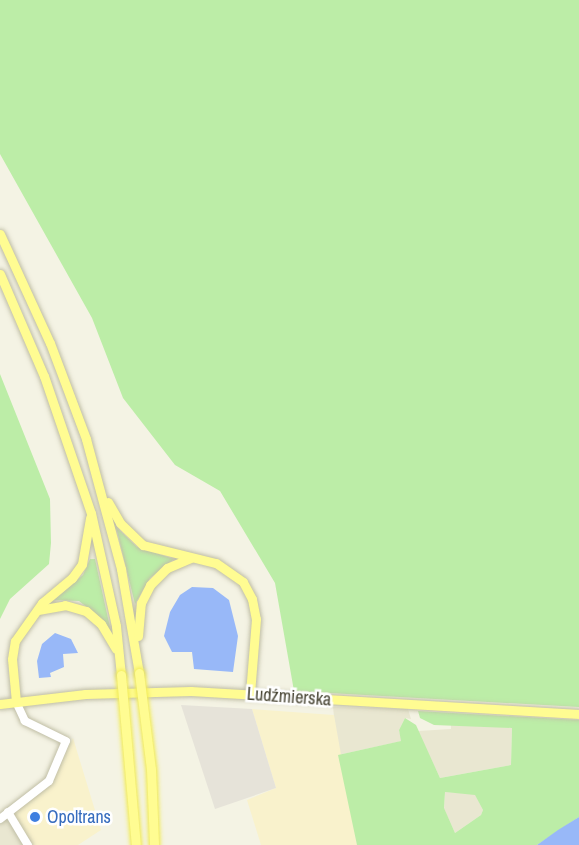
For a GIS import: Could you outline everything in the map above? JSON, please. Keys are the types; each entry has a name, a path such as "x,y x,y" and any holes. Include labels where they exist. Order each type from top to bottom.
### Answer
{"main road":[{"path":"0,234 63,375 102,492 136,650 151,769 154,845"},
{"path":"0,274 44,376 91,513 120,656 136,845"},
{"path":"102,492 120,523 143,545 228,569 243,582 252,599 256,619 250,694"},
{"path":"16,702 13,648 19,632 82,564 91,513"},
{"path":"136,650 139,613 150,585 167,568 192,558"},
{"path":"38,610 65,604 86,611 101,624 120,656"},
{"name":"Ludźmierska","path":"0,704 112,693 250,694 579,714"}],"street":[{"path":"0,819 49,781 66,741 25,721 16,702"},
{"path":"8,812 28,845"}],"shaded area":[{"path":"181,705 252,709 276,788 215,809"},
{"path":"333,707 408,709 411,719 405,718 399,730 402,741 338,755"},
{"path":"252,709 334,715 357,845 261,845 247,800 276,788"},
{"path":"451,723 512,728 511,765 440,778 418,731 451,729"},
{"path":"73,738 101,830 78,845 33,845 12,813 49,786"},
{"path":"445,792 475,794 483,810 481,815 455,833 444,809"},
{"path":"7,818 26,845 0,845 0,823"}],"green space":[{"path":"0,0 579,0 579,707 294,691 275,583 220,491 175,465 123,398 92,318 0,154"},
{"path":"0,374 50,499 51,543 49,564 10,599 0,619"},
{"path":"116,527 137,547 174,559 150,578 135,604"},
{"path":"90,559 95,559 111,632 102,619 79,601 54,600 83,575"},
{"path":"418,711 579,720 579,817 537,845 357,845 338,755 401,741 399,730 405,718 416,725 440,778 511,765 512,728 434,725 420,718","holes":["445,792 475,795 483,810 481,815 455,833 444,808"]}],"water":[{"path":"192,587 213,588 229,600 238,636 233,672 194,669 192,652 172,652 164,636 170,612 180,595"},
{"path":"55,633 71,639 78,653 63,654 64,667 50,673 51,677 39,678 37,661 42,644"},
{"path":"579,817 579,845 537,845 558,830"}],"place":[{"name":"Opoltrans","path":"35,817"}]}
